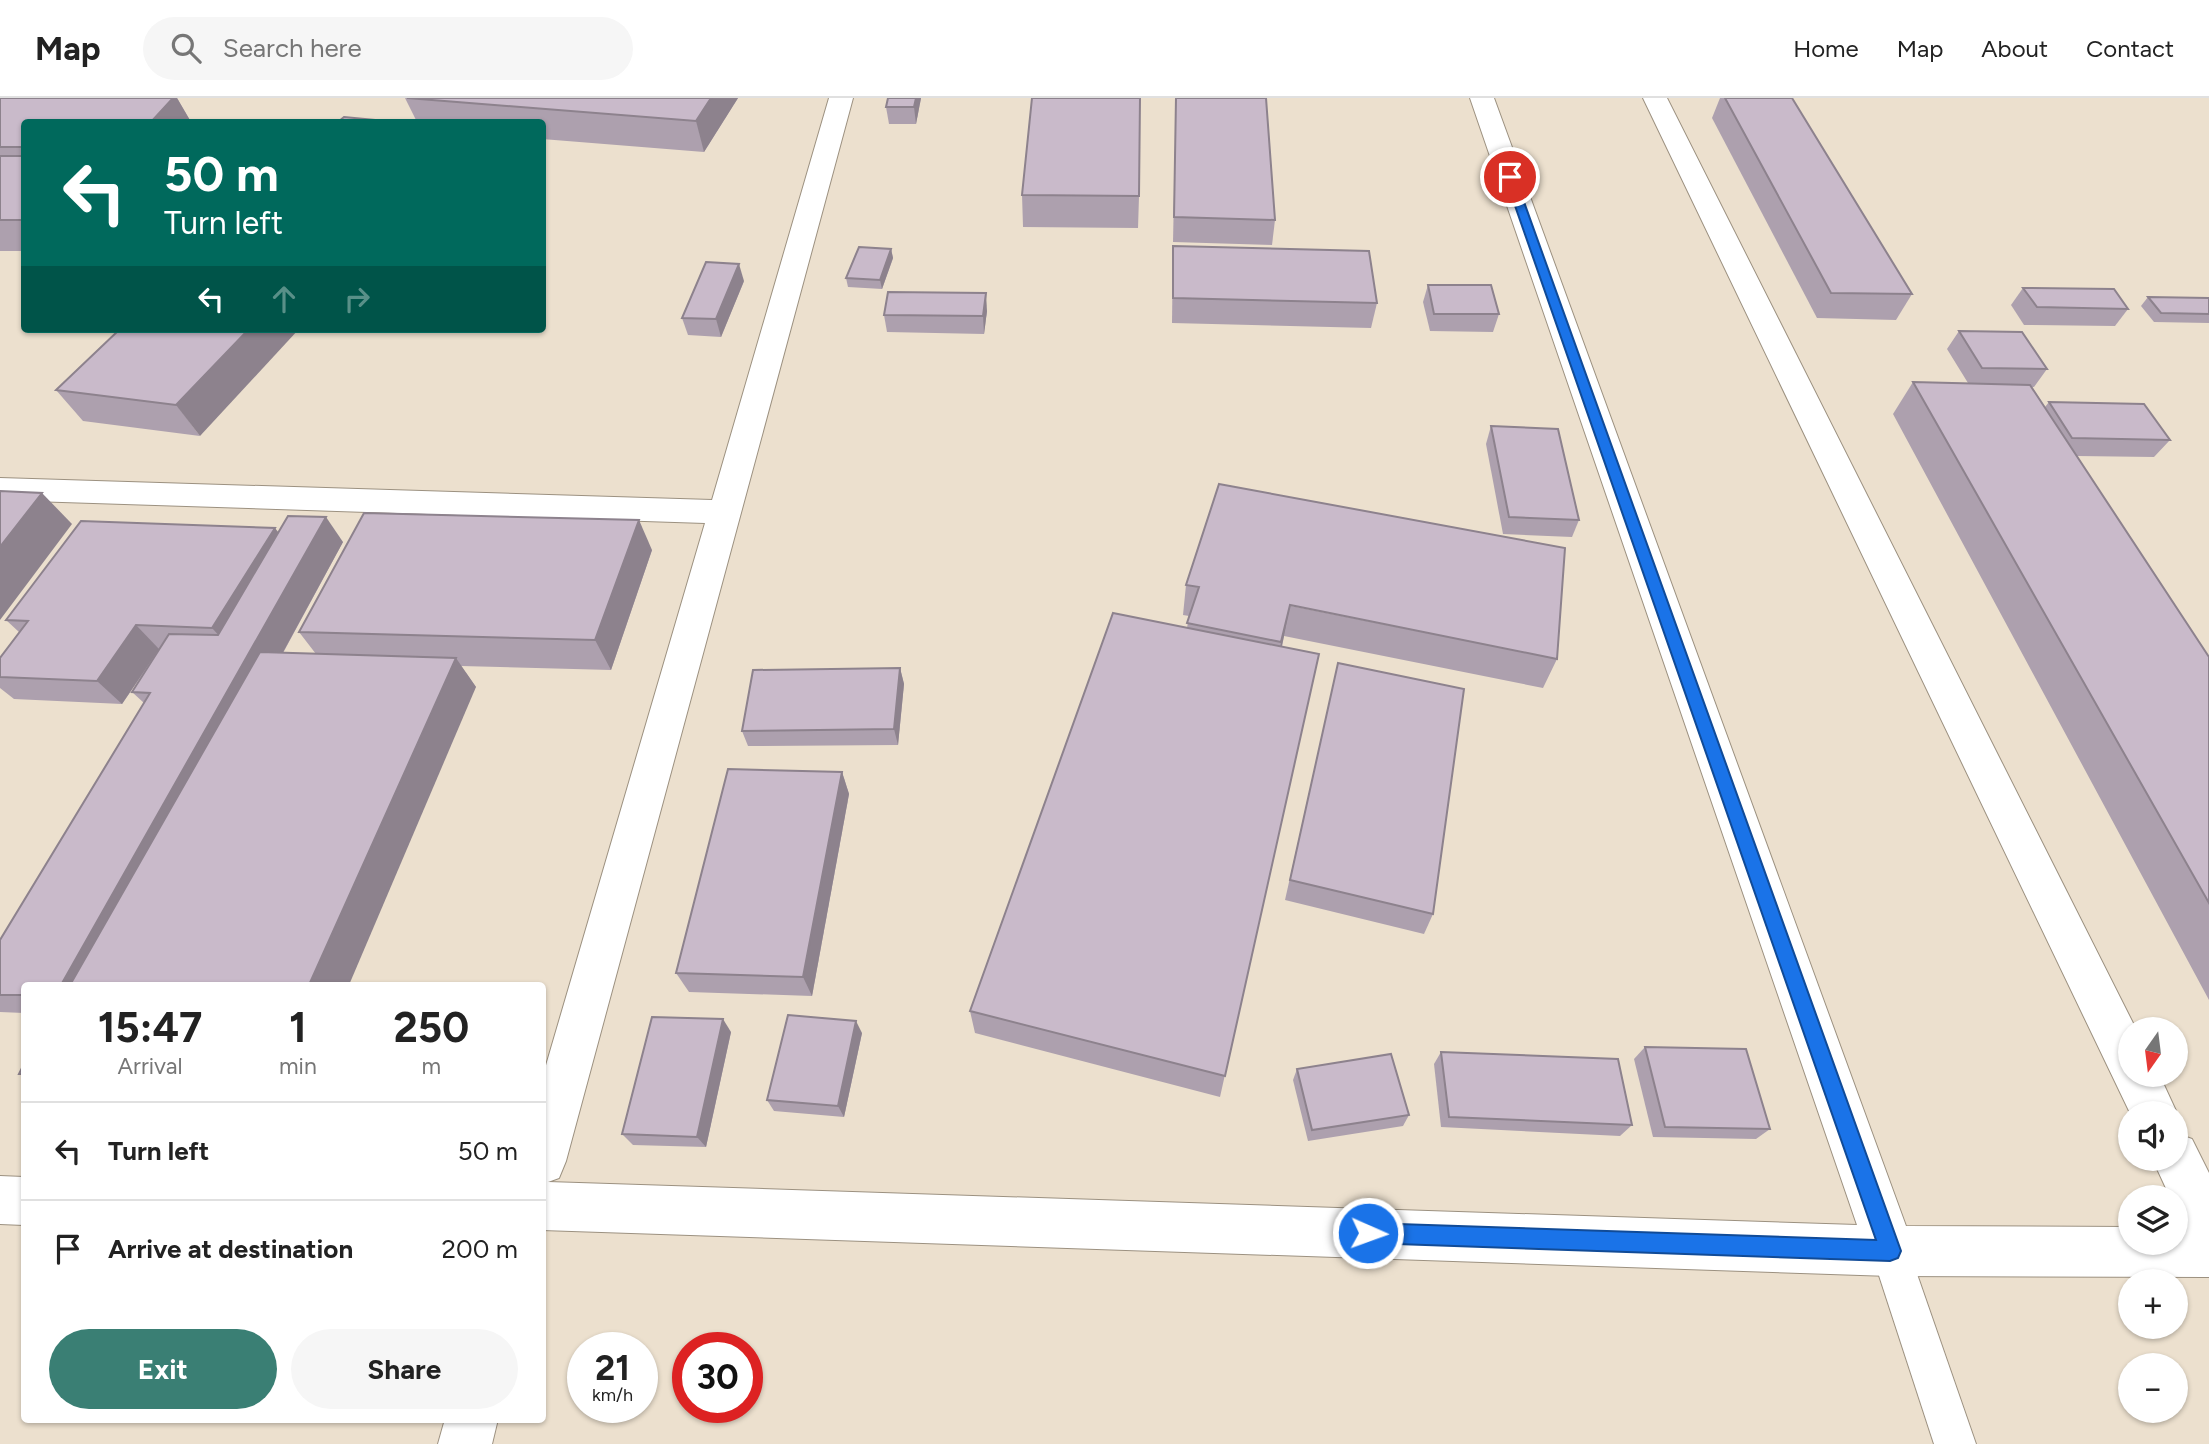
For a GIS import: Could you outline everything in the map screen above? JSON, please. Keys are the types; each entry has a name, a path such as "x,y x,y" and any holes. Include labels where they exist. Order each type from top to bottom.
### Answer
{"street":[{"path":"546,1147 841,98"},
{"path":"1482,98 1890,1251"},
{"path":"1655,98 2118,1039"},
{"path":"0,489 725,512"},
{"path":"2182,1171 2209,1224"},
{"path":"0,1200 21,1200"},
{"path":"546,1206 1890,1251 2209,1252"},
{"path":"465,1444 471,1423"}],"lane":[{"path":"1890,1251 1955,1444"}],"building":[{"path":"0,98 173,98 154,119 21,119 21,147 0,147"},
{"path":"407,98 711,98 696,121"},
{"path":"888,98 916,98 914,107 886,107"},
{"path":"1032,98 1140,98 1139,196 1022,195"},
{"path":"1176,98 1266,98 1275,220 1174,217"},
{"path":"1725,98 1792,98 1912,294 1831,293"},
{"path":"0,156 21,156 21,220 0,220"},
{"path":"1173,246 1369,251 1377,303 1173,298"},
{"path":"859,247 891,249 880,280 846,278"},
{"path":"706,262 739,264 716,319 682,318"},
{"path":"1428,285 1491,285 1499,314 1434,314"},
{"path":"2023,288 2114,289 2128,309 2037,307"},
{"path":"888,292 986,293 983,316 884,315"},
{"path":"2148,297 2209,298 2209,314 2161,313"},
{"path":"1959,331 2022,332 2047,369 1982,368"},
{"path":"116,333 245,333 176,405 56,390"},
{"path":"1913,382 2030,385 2209,657 2209,903"},
{"path":"2049,402 2144,404 2170,440 2072,438"},
{"path":"1491,426 1558,429 1579,520 1509,517"},
{"path":"1219,484 1565,548 1557,659 1290,605 1281,642 1187,623 1199,587 1186,585"},
{"path":"0,491 42,493 0,547"},
{"path":"364,513 639,520 595,640 299,632"},
{"path":"288,516 326,517 63,982 21,982 21,995 0,995 0,940 150,693 132,692 169,634 218,635"},
{"path":"81,521 275,528 212,628 136,625 97,681 0,677 0,658 28,621 6,620"},
{"path":"1113,613 1319,654 1225,1076 970,1011"},
{"path":"260,652 456,658 310,982 72,982"},
{"path":"1338,663 1464,689 1433,914 1290,880"},
{"path":"900,668 894,729 742,731 753,670"},
{"path":"728,769 842,772 803,977 676,973"},
{"path":"788,1015 856,1021 838,1106 767,1100"},
{"path":"652,1017 723,1019 697,1137 622,1134"},
{"path":"1645,1047 1746,1049 1770,1129 1665,1127"},
{"path":"1441,1052 1618,1059 1632,1125 1449,1117"},
{"path":"1391,1054 1409,1115 1312,1130 1297,1069"}],"route":[{"path":"1368,1233 1890,1251 1510,177"}]}
